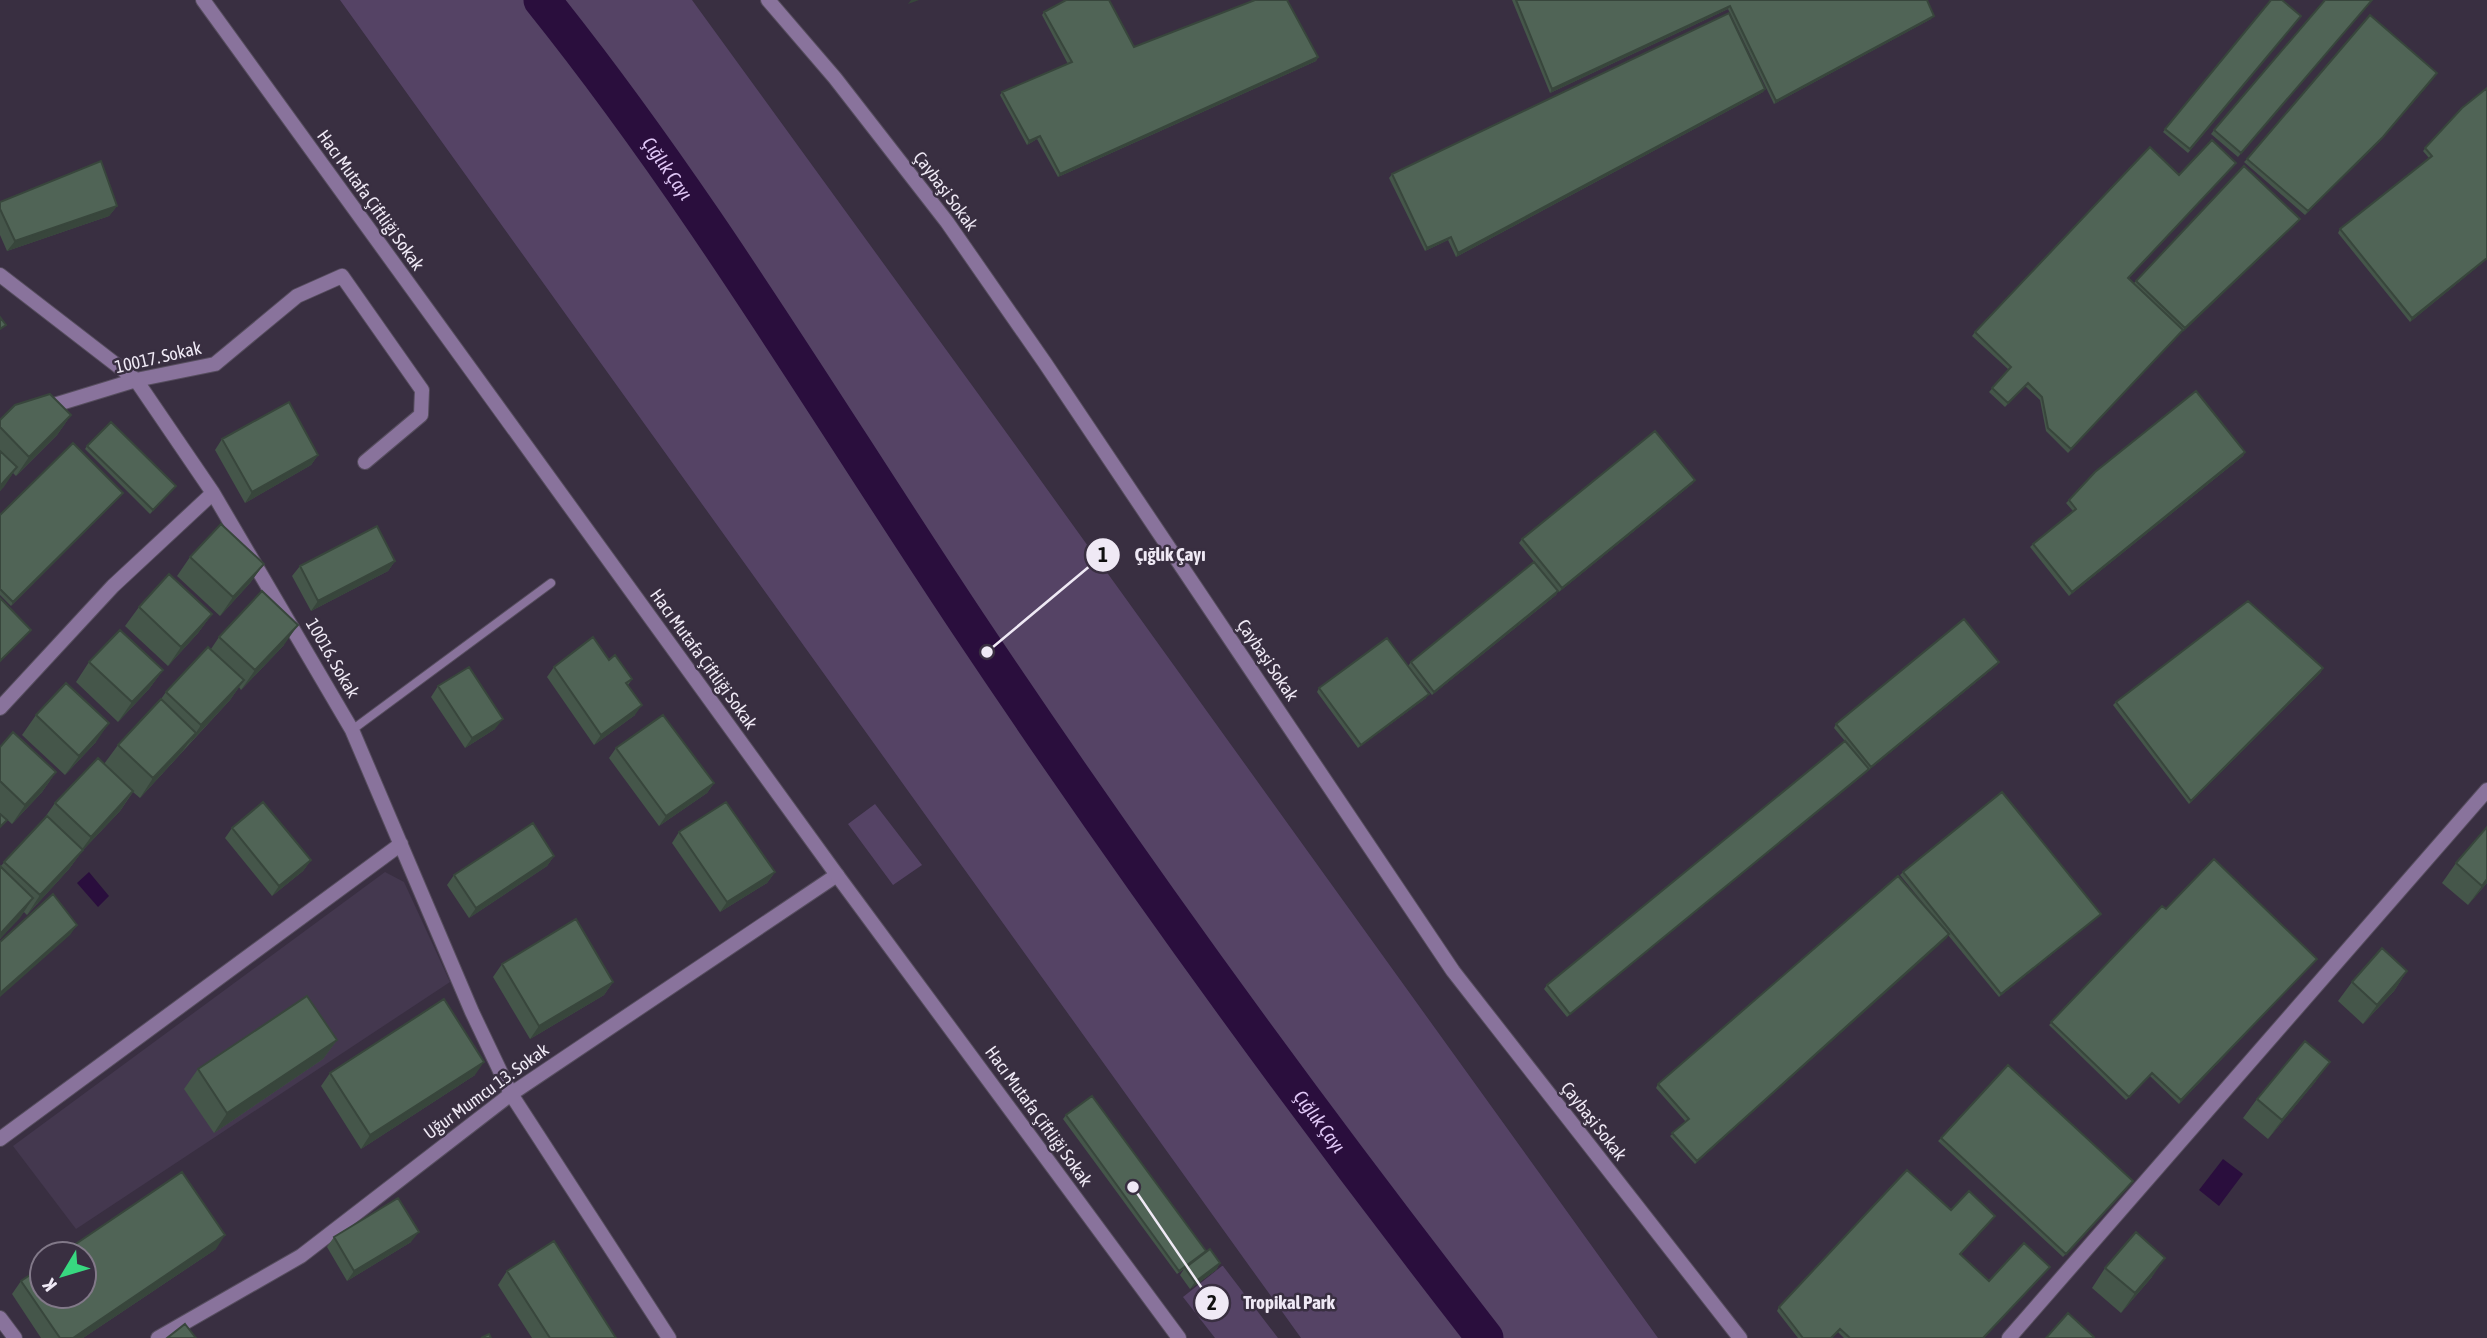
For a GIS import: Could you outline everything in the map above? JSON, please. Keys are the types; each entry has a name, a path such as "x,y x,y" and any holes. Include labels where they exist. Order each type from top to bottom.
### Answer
{"street":[{"name":"Hacı Mutafa Çiftliği Sokak","path":"203,0 837,876 1179,1338"},
{"name":"Çaybaşi Sokak","path":"768,0 835,78 947,222 1045,363 1453,971 1740,1338"},
{"name":"10016. Sokak","path":"0,275 136,380 213,493 352,730 472,1012 511,1094 669,1338"},
{"name":"10017. Sokak","path":"25,414 136,380 215,364 296,296 342,276 422,390 421,415 365,462"},
{"path":"0,708 113,586 213,493"},
{"path":"2009,1338 2487,790"},
{"path":"0,1139 401,844"},
{"name":"Uğur Mumcu 13. Sokak","path":"158,1338 301,1256 511,1094 837,876"},
{"path":"0,1318 15,1338"}],"lane":[{"path":"352,730 551,583"}],"shaded area":[{"path":"340,0 692,0 1658,1338 1301,1338"},
{"path":"875,804 922,865 893,885 848,824"},
{"path":"89,872 109,896 98,907 77,883"},
{"path":"385,872 404,882 450,982 76,1229 13,1146"},
{"path":"2223,1159 2243,1174 2219,1206 2199,1190"},
{"path":"1222,1266 1278,1338 1215,1338 1183,1297"}],"building":[{"path":"1066,0 1109,0 1134,47 1255,0 1287,0 1318,57 1060,174 1040,136 1029,141 1002,92 1072,62 1044,12"},
{"path":"1516,0 1927,0 1934,16 1776,101 1730,6 1552,89"},
{"path":"2271,0 2282,0 2301,16 2190,149 2165,129"},
{"path":"2325,0 2372,0 2241,153 2214,130"},
{"path":"1729,13 1765,89 1458,253 1451,237 1427,248 1392,174"},
{"path":"2370,15 2437,73 2383,137 2308,211 2247,159"},
{"path":"2487,88 2487,258 2412,318 2340,229 2432,156 2425,148 2462,108"},
{"path":"2212,140 2236,163 2128,278 2183,330 2071,449 2048,428 2042,397 2028,383 2008,403 1992,388 2011,367 1975,332 2150,147 2179,175"},
{"path":"101,161 117,206 15,241 0,209 0,202"},
{"path":"2244,166 2300,219 2185,328 2136,281"},
{"path":"0,317 6,325 0,329"},
{"path":"2196,391 2245,452 2072,592 2033,544 2076,509 2069,500 2095,472"},
{"path":"50,394 71,415 29,457 0,427 0,420 15,405"},
{"path":"289,402 318,455 252,492 222,439"},
{"path":"111,422 176,486 153,510 87,446"},
{"path":"1655,431 1695,480 1562,588 1522,539"},
{"path":"73,443 123,493 13,602 0,589 0,515"},
{"path":"0,451 17,467 0,486"},
{"path":"221,524 264,564 233,597 190,557"},
{"path":"377,526 395,561 318,601 300,566"},
{"path":"1534,562 1558,591 1434,692 1411,662"},
{"path":"169,574 212,614 181,647 139,607"},
{"path":"262,591 298,625 255,670 219,637"},
{"path":"0,598 31,630 0,661"},
{"path":"2248,601 2323,668 2191,801 2116,702"},
{"path":"1964,619 1999,662 1871,767 1836,724"},
{"path":"120,630 163,670 132,702 89,662"},
{"path":"593,637 609,660 615,655 632,679 626,683 642,705 601,735 554,667"},
{"path":"1387,638 1429,694 1361,745 1319,688"},
{"path":"208,647 244,680 201,725 166,692"},
{"path":"469,667 503,719 472,738 438,686"},
{"path":"66,683 109,723 79,756 36,715"},
{"path":"161,699 196,733 153,778 118,745"},
{"path":"663,715 714,783 666,816 616,748"},
{"path":"13,732 56,772 25,805 0,781 0,747"},
{"path":"1845,741 1869,769 1570,1014 1547,985"},
{"path":"98,758 133,791 91,837 55,803"},
{"path":"2002,792 2101,914 2001,994 1903,872"},
{"path":"263,802 311,860 279,886 232,828"},
{"path":"726,802 775,872 727,902 679,832"},
{"path":"0,814 7,820 0,827"},
{"path":"47,816 83,850 40,895 4,862"},
{"path":"533,823 554,856 476,908 454,875"},
{"path":"2487,827 2487,879 2482,886 2456,863"},
{"path":"2214,859 2317,959 2181,1100 2152,1073 2129,1097 2051,1022 2162,906 2166,909"},
{"path":"0,866 33,898 0,934"},
{"path":"1898,876 1949,934 1697,1161 1672,1133 1689,1119 1658,1084"},
{"path":"53,894 77,925 0,993 0,942"},
{"path":"576,919 613,982 539,1026 502,964"},
{"path":"2382,948 2407,971 2377,1005 2352,982"},
{"path":"307,996 337,1040 227,1113 198,1069"},
{"path":"444,999 484,1062 370,1135 330,1073"},
{"path":"2305,1041 2330,1062 2282,1120 2257,1099"},
{"path":"2008,1065 2133,1181 2066,1254 1941,1138"},
{"path":"1092,1096 1206,1251 1179,1271 1066,1115"},
{"path":"1907,1170 1951,1210 1969,1191 1995,1216 1960,1254 1989,1281 2024,1243 2050,1267 1983,1338 1850,1338 1840,1329 1831,1338 1803,1338 1779,1307"},
{"path":"182,1172 225,1235 73,1338 60,1338 41,1310 98,1310 98,1240 82,1240"},
{"path":"398,1198 419,1232 354,1271 334,1237"},
{"path":"2136,1232 2165,1258 2135,1293 2105,1268"},
{"path":"554,1241 616,1338 550,1338 507,1271"},
{"path":"1210,1249 1220,1263 1195,1282 1185,1268"},
{"path":"28,1276 28,1291 21,1281"},
{"path":"2068,1313 2094,1337 2046,1338"},
{"path":"185,1324 196,1338 167,1338"}],"waterway":[{"name":"Çığlık Çayı","path":"542,0 656,151 710,229 969,625 1156,897 1351,1163 1485,1338"}],"place":[{"name":"Çığlık Çayı","path":"987,652"},
{"name":"Tropikal Park","path":"1133,1187"}]}
